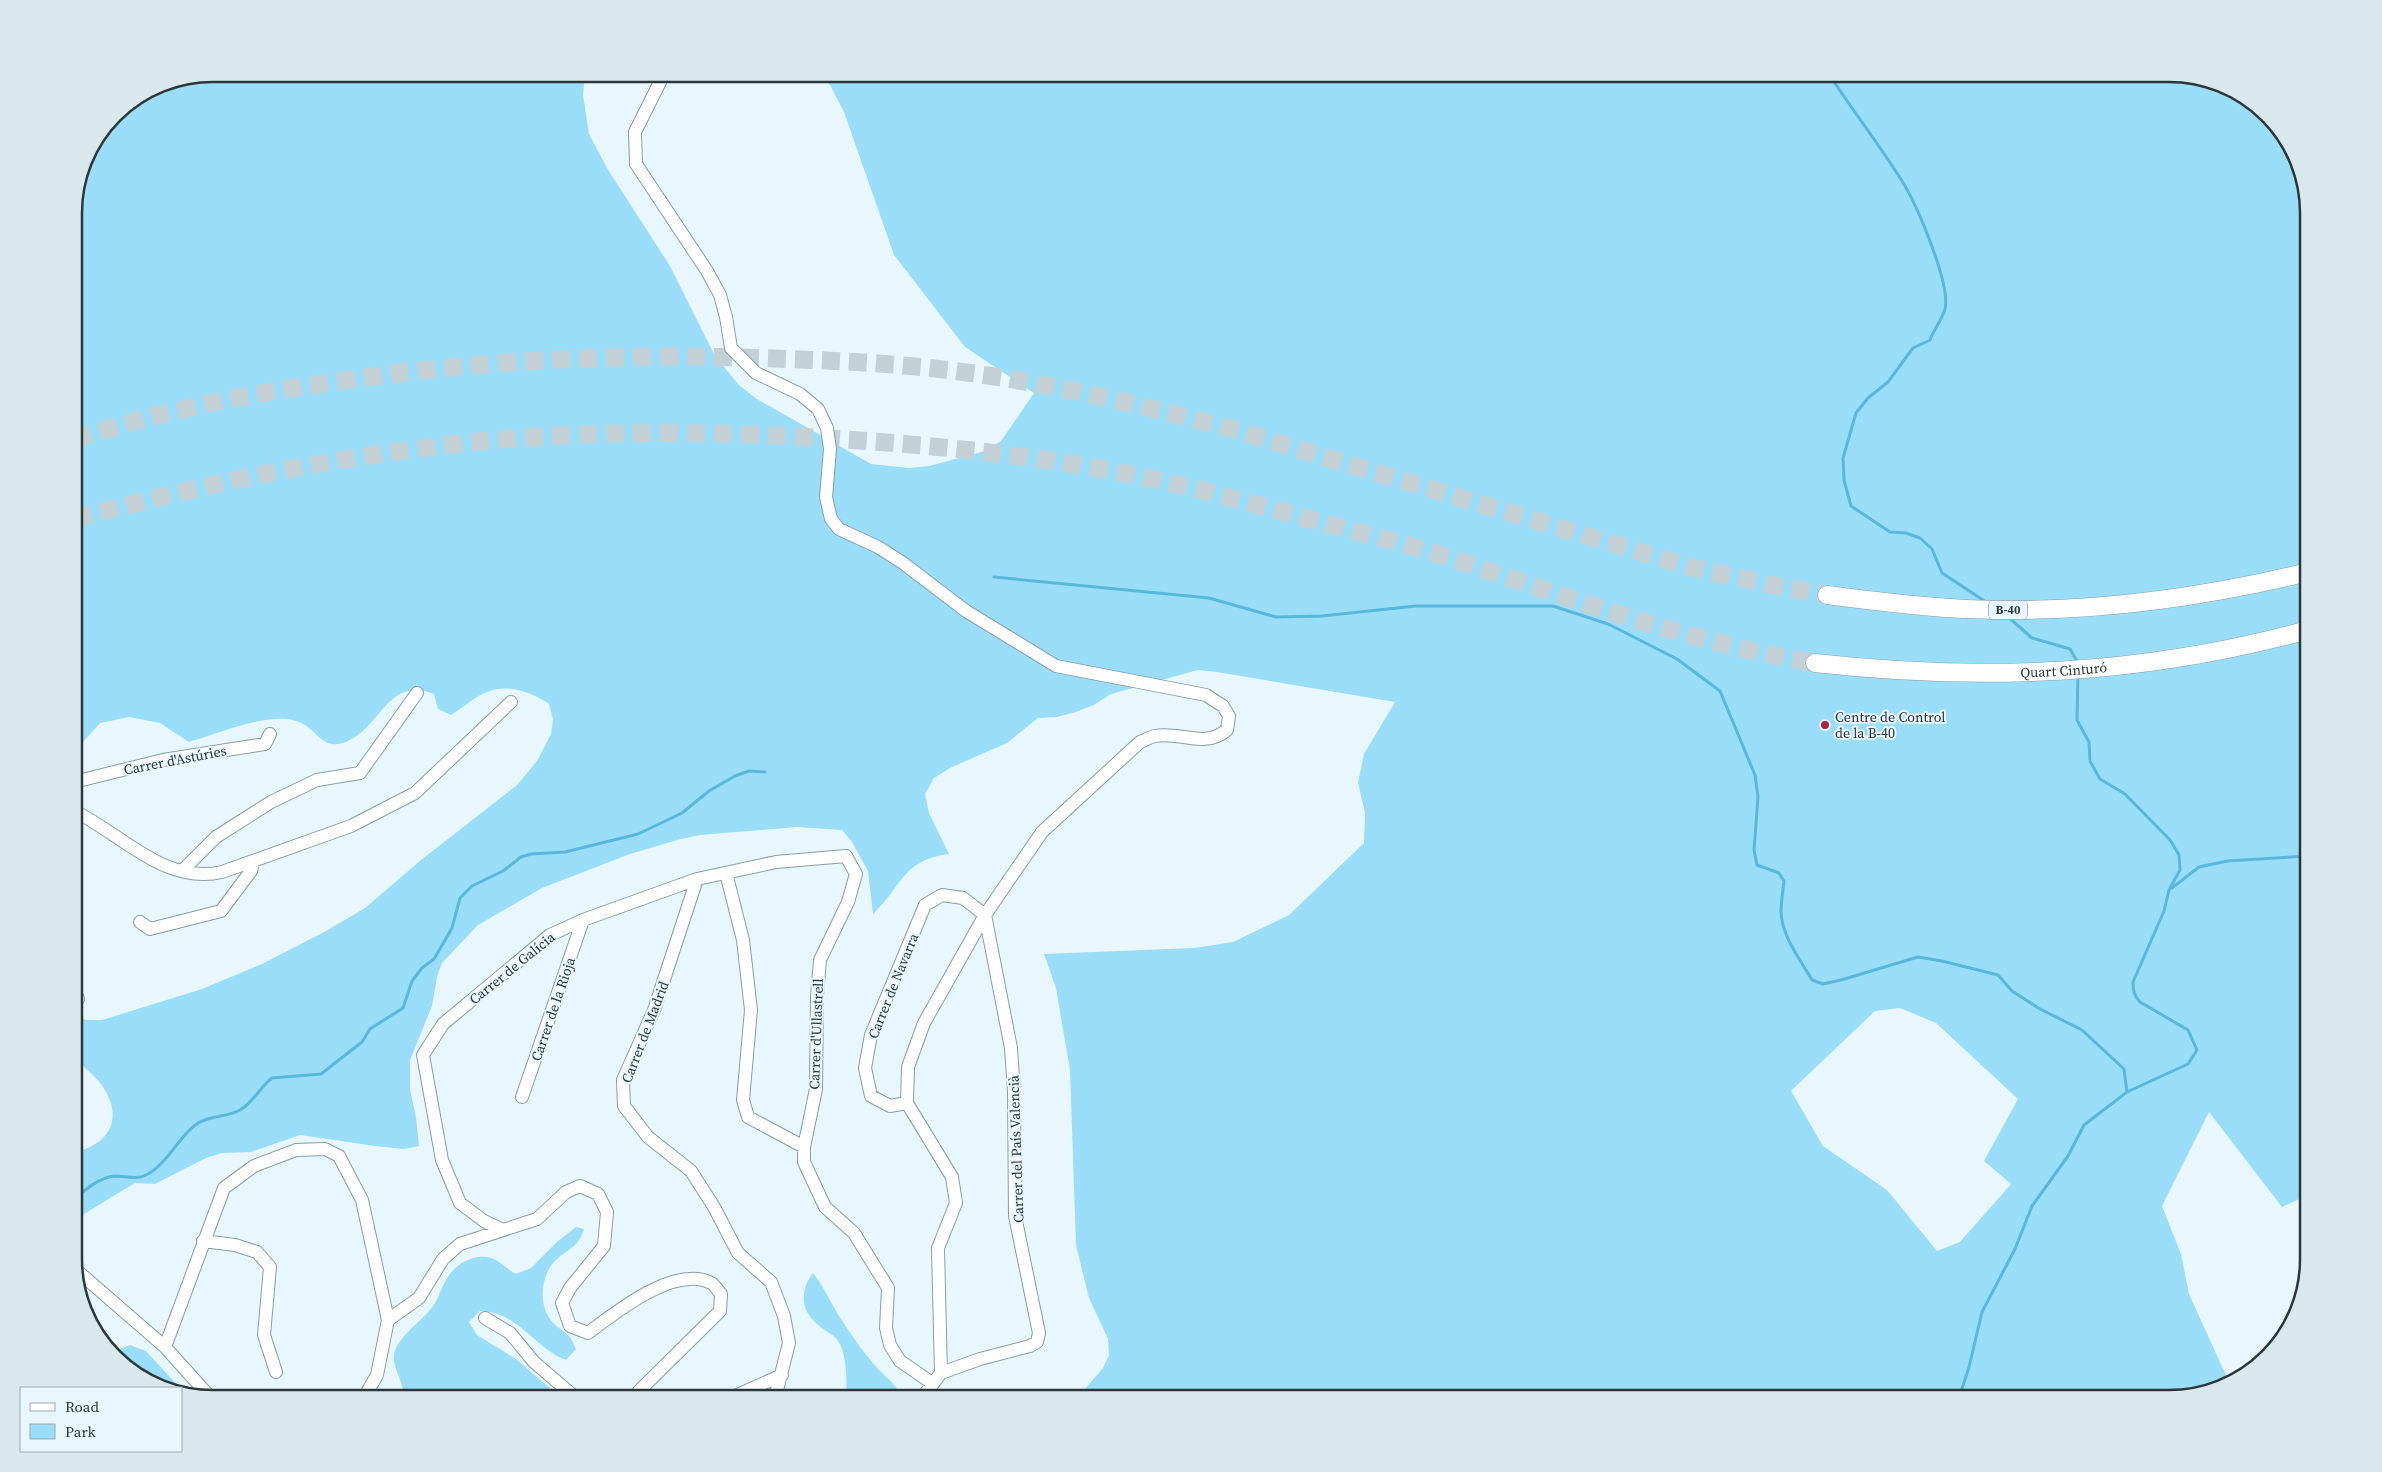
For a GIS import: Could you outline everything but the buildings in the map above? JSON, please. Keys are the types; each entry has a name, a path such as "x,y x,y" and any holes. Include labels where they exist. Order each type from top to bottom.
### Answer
{"highway":[{"name":"B-40","path":"1826,595 1879,602 2003,610 2138,603 2255,585 2299,574"},
{"name":"Quart Cinturó","path":"1815,663 1882,670 1987,674 2084,670 2165,661 2224,650 2299,632"}],"street":[{"path":"660,83 635,132 636,164 720,295 731,348 756,373 800,394 818,409 827,428 830,449 826,497 831,519 839,529 878,547 903,563 966,611 1056,666 1206,696 1223,706 1229,716 1227,730 1219,737 1207,740 1156,736 1140,742 1123,755 1042,832 984,916 924,1023 908,1067 907,1103 952,1177 956,1204 938,1248 937,1378 928,1390"},
{"path":"182,871 216,837 271,802 318,780 360,773 417,693"},
{"path":"83,817 146,856 182,871 202,876 212,874 253,863 351,826 415,794 511,702"},
{"name":"Carrer d'Astúries","path":"83,780 163,760 265,744 270,734"},
{"name":"Carrer de Galícia","path":"502,1230 460,1203 442,1160 423,1055 443,1024 550,935 583,920 697,879 776,862 846,856"},
{"name":"Carrer d'Ullastrell","path":"846,856 856,874 848,902 820,960 817,996 816,1089 804,1147 804,1162 825,1207 854,1233 888,1288 886,1328 890,1346 900,1361 937,1378"},
{"path":"140,922 150,928 221,911 251,870 253,863"},
{"path":"726,873 743,940 751,1010 743,1100 748,1117 804,1147"},
{"name":"Carrer de Madrid","path":"697,879 654,1010 623,1080 624,1106 648,1137 692,1171 714,1207 738,1253 771,1282 784,1316 788,1343 777,1390"},
{"name":"Carrer de Navarra","path":"907,1103 890,1106 871,1096 865,1068 871,1035 925,905 942,895 963,898 984,916"},
{"name":"Carrer del País Valencià","path":"937,1378 980,1359 1030,1346 1037,1342 1039,1333 1016,1216 1014,1091 1011,1048 984,916"},
{"name":"Carrer de la Rioja","path":"522,1098 583,920"},
{"path":"165,1347 224,1188 254,1166 296,1150 325,1149 340,1156 362,1200 388,1320 377,1375 369,1390"},
{"path":"388,1320 419,1298 443,1259 460,1244 536,1219 566,1192 580,1186 598,1194 607,1212 604,1246 570,1288 562,1303 570,1326 588,1333 622,1308 666,1283 694,1279 712,1283 721,1294 720,1311 640,1390"},
{"path":"203,1241 235,1245 257,1252 270,1268 264,1335 276,1372"},
{"path":"84,1277 165,1347 202,1389"},
{"path":"484,1318 510,1333 534,1362 567,1390"},
{"path":"749,1390 782,1375"}],"green space":[{"path":"2169,82 2203,87 2219,92 2248,110 2261,121 2282,148 2290,163 2295,179 2299,205 2300,1199 2282,1207 2209,1112 2162,1206 2181,1254 2189,1294 2226,1376 2203,1385 2169,1390 1084,1390 1103,1368 1109,1355 1108,1339 1089,1298 1076,1245 1070,1070 1056,988 1044,954 1194,948 1233,942 1289,915 1364,843 1365,813 1358,783 1364,754 1395,702 1198,670 1111,694 1094,705 1076,712 1057,717 1038,718 1007,743 950,768 934,778 925,794 929,813 949,854 933,857 912,868 873,914 868,871 852,842 842,830 797,827 700,835 630,854 542,888 478,925 442,963 437,977 432,1006 410,1060 410,1090 416,1117 419,1146 404,1149 300,1135 251,1152 222,1153 206,1158 155,1184 135,1183 83,1215 83,1149 101,1140 111,1125 113,1116 112,1107 105,1090 83,1066 83,1019 102,1020 202,989 262,964 326,931 365,908 421,860 517,785 537,761 551,734 553,719 549,704 535,696 513,689 498,689 485,693 451,715 438,709 434,694 419,690 406,692 396,697 387,705 360,734 339,744 325,742 303,724 285,719 271,719 242,725 189,742 160,723 129,717 100,723 83,742 83,205 89,171 96,155 110,134 127,115 148,100 171,89 205,83 584,83 583,95 589,134 607,168 670,266 715,356 739,385 757,399 871,464 909,468 929,466 985,451 1001,441 1034,393 965,347 894,255 844,112 828,83","holes":["1900,1008 1936,1023 2018,1099 1984,1161 2011,1184 1960,1242 1937,1251 1887,1190 1823,1146 1791,1091 1875,1011"]},
{"path":"576,1227 584,1229 576,1244 551,1265 543,1286 543,1301 549,1318 569,1336 576,1349 566,1360 544,1347 505,1317 480,1311 469,1322 477,1335 516,1359 552,1390 403,1390 394,1359 396,1348 404,1336 433,1307 446,1280 460,1264 473,1258 487,1257 494,1259 516,1274 531,1268 558,1241"},
{"path":"813,1273 856,1341 875,1366 897,1390 846,1390 845,1364 840,1344 835,1337 820,1327 807,1313 804,1293"},
{"path":"130,1345 146,1351 177,1384 148,1372 119,1349"}],"waterway":[{"path":"1834,82 1908,192 1938,263 1945,297 1944,313 1930,340 1913,348 1888,382 1868,398 1856,413 1843,458 1844,480 1851,506 1890,532 1906,533 1920,538 1932,549 1942,573 1986,602"},
{"path":"994,577 1209,598 1276,617 1322,616 1416,606 1553,606 1608,624 1677,659 1720,691 1755,775 1758,797 1754,850 1757,865 1779,873 1784,881 1782,921 1792,948 1812,980 1823,984 1918,957 1998,975 2012,991 2040,1009 2082,1030 2124,1069 2127,1092"},
{"path":"2007,616 2032,638 2070,649 2078,663"},
{"path":"1962,1390 1982,1312 2015,1249 2032,1206 2068,1156 2084,1125 2127,1092 2188,1064 2197,1050 2188,1030 2140,1002 2134,993 2133,982 2164,911 2169,890 2180,870 2179,855 2170,840 2125,794 2100,779 2090,761 2089,742 2077,720 2078,674"},
{"path":"83,1192 98,1182 110,1177 138,1177 146,1175 160,1165 182,1138 199,1122 234,1113 245,1107 272,1078 321,1074 362,1042 370,1029 403,1008 412,981 422,968 434,959 452,928 460,898 472,886 503,871 521,857 531,854 565,852 638,834 682,813 709,791 735,776 749,771 765,772"},
{"path":"2172,888 2199,867 2227,861 2300,857"}],"tunnel":[{"path":"83,437 146,418 256,394 368,377 472,365 630,357 735,357 897,365 941,369 1032,383 1100,396 1167,412 1235,430 1690,567 1827,595"},
{"path":"83,517 201,488 286,470 372,455 469,442 578,435 688,433 743,434 897,443 1073,464 1205,491 1426,550 1671,630 1719,643 1815,663"}],"place":[{"name":"Centre de Control de la B-40","path":"1825,725"}]}
